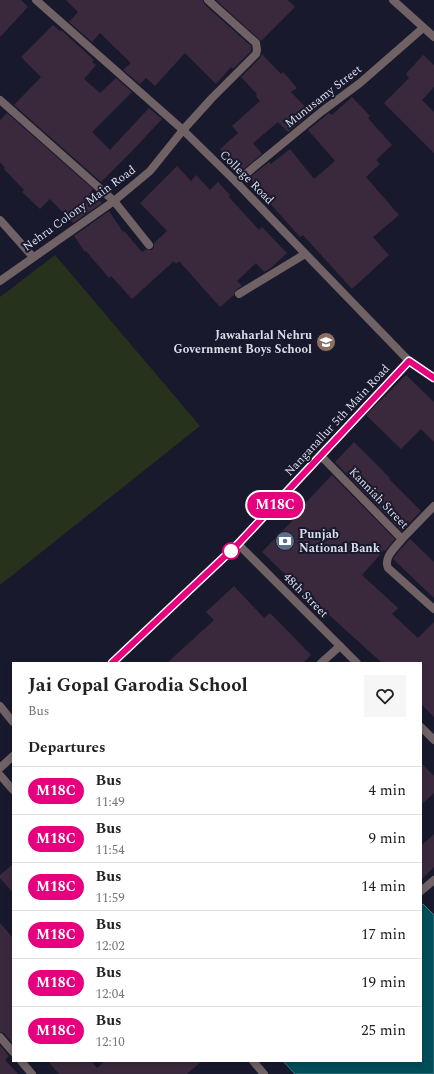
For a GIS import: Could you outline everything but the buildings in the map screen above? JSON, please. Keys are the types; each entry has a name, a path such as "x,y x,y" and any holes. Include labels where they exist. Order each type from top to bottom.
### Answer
{"street":[{"name":"College Road","path":"36,0 182,130 236,182 409,361 434,378"},
{"name":"Nehru Colony Main Road","path":"0,281 114,201 150,171 182,130 256,54 256,43 208,0"},
{"path":"393,0 434,37"},
{"name":"Munusamy Street","path":"236,182 321,112 360,83 423,28"},
{"path":"0,100 114,201 149,245"},
{"path":"0,220 33,258"},
{"path":"239,294 305,254"},
{"name":"Nanganallur 5th Main Road","path":"113,662 238,544 409,361"},
{"name":"Kanniah Street","path":"321,456 402,539 387,558 386,563 388,568 434,609"},
{"path":"402,539 434,506"},
{"name":"48th Street","path":"238,544 356,662"},
{"path":"322,662 340,646"},
{"path":"0,706 12,721"},
{"path":"422,728 434,740"},
{"path":"0,768 12,757"},
{"path":"0,775 12,789"},
{"path":"422,890 434,880"},
{"path":"0,1037 12,1051"},
{"path":"22,1062 32,1074"},
{"path":"254,1062 264,1074"}],"shaded area":[{"path":"55,255 200,426 0,585 0,297"},
{"path":"422,904 434,915 434,1074 295,1074 284,1062 422,1062"}],"bus line":[{"name":"M18C","path":"113,662 238,544 409,361 434,378"}],"place":[{"name":"Jawaharlal Nehru Government Boys School","path":"326,342"},
{"name":"Punjab National Bank","path":"285,541"}]}
